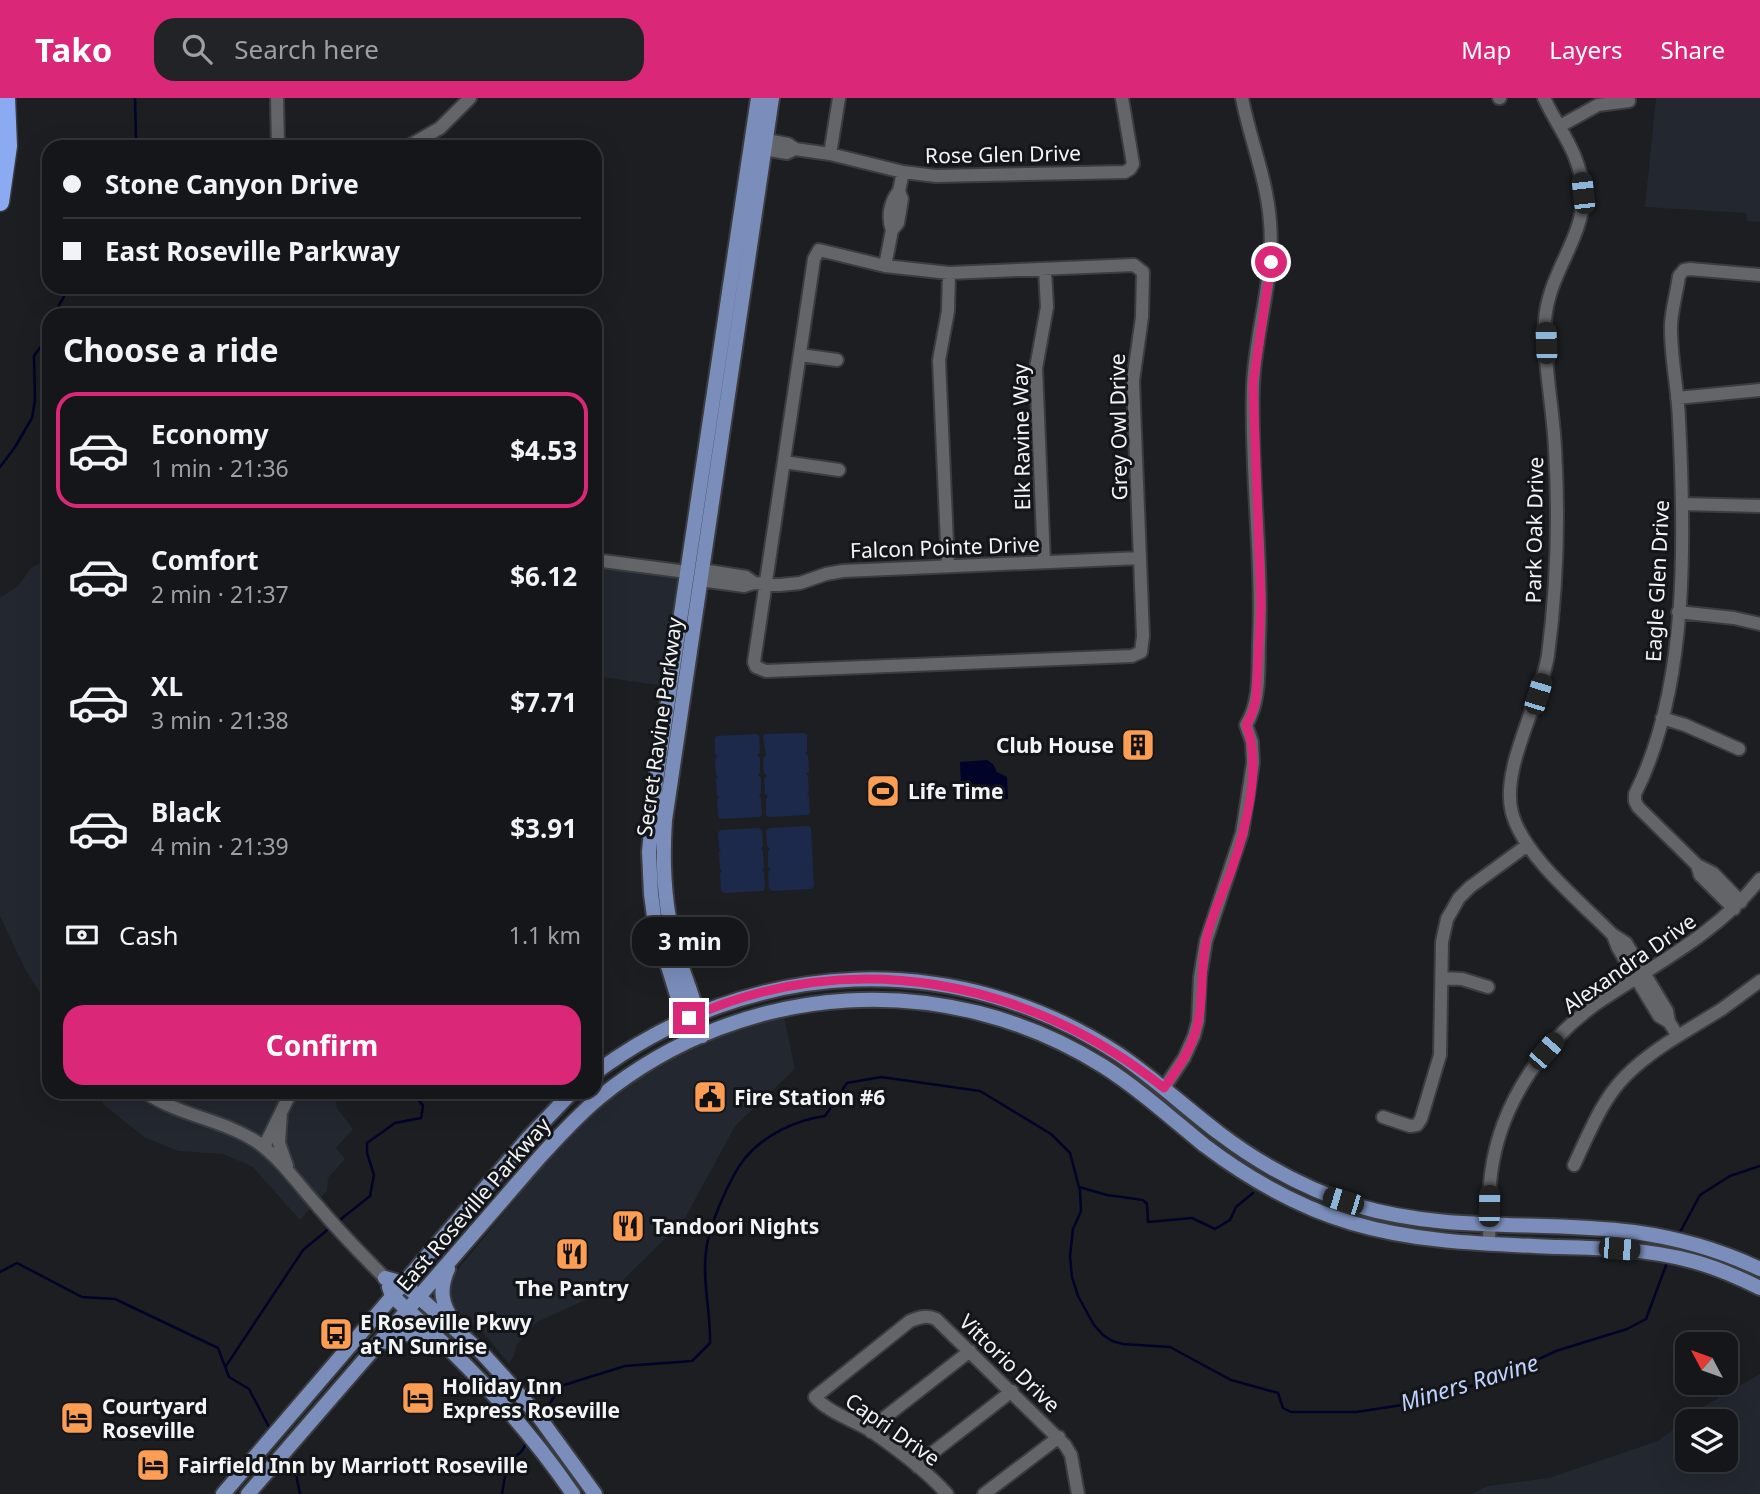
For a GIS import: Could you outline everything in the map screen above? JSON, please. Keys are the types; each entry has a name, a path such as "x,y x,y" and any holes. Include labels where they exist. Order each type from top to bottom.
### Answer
{"highway":[{"path":"0,202 8,146 6,98"}],"main road":[{"name":"Secret Ravine Parkway","path":"702,1036 693,1016 680,1005 659,937 649,867 653,803 696,574 758,144 758,98"},
{"name":"Secret Ravine Parkway","path":"758,144 772,98"},
{"path":"602,1068 645,1039 693,1016 757,993 810,982 875,979 939,985 995,997 1062,1023 1124,1058 1232,1142 1276,1171 1312,1189 1348,1202 1398,1216 1446,1223 1616,1230 1687,1242 1760,1269"},
{"name":"East Roseville Parkway","path":"602,1095 653,1061 702,1036 736,1022 802,1006 864,999 912,1000 968,1009 1032,1030 1077,1051 1125,1082 1223,1159 1255,1180 1307,1206 1348,1222 1394,1234 1453,1242 1619,1249 1664,1255 1719,1269 1760,1288"},
{"path":"1125,1082 1154,1090 1164,1088"},
{"name":"East Roseville Parkway","path":"227,1490 528,1137 565,1099"},
{"path":"523,1177 519,1168 523,1158 567,1099"},
{"name":"East Roseville Parkway","path":"247,1494 523,1177 574,1120 597,1099"},
{"path":"458,1252 443,1282 442,1298 449,1315 470,1342"},
{"path":"385,1278 403,1283 470,1342 521,1395 595,1494"},
{"path":"385,1278 392,1296 454,1352 510,1411 573,1494"},
{"path":"368,1356 393,1337 409,1333 432,1338 454,1352"}],"street":[{"path":"277,98 278,140"},
{"path":"419,140 440,128 470,98"},
{"path":"830,154 839,98"},
{"name":"Rose Glen Drive","path":"758,144 788,144 795,149 830,154 903,172 936,176 1125,172 1133,164 1122,98"},
{"path":"1164,1088 1184,1058 1194,1036 1206,941 1240,840 1252,772 1252,742 1246,725 1256,700 1261,604 1253,384 1269,283 1272,242 1264,181 1242,98"},
{"name":"Park Oak Drive","path":"1544,98 1578,163 1583,193 1580,219 1555,278 1545,323 1556,451 1553,601 1544,675 1510,782 1511,810 1526,846 1612,934 1626,943 1628,956 1655,1000 1667,1011 1669,1021 1678,1036"},
{"path":"1560,126 1598,105 1629,101"},
{"path":"885,266 892,230 889,222 896,208 894,197 899,191 903,172"},
{"name":"Grey Owl Drive","path":"819,250 824,250 885,266 949,273 1135,265 1143,272 1142,317 1133,381 1144,649 1132,656 760,670 754,662 760,584 784,462 816,254 819,250"},
{"name":"Eagle Glen Drive","path":"1737,905 1717,885 1707,868 1697,865 1634,801 1670,686 1678,612 1682,504 1671,323 1679,276 1684,270 1690,269 1760,275"},
{"name":"Elk Ravine Way","path":"1044,562 1036,368 1047,307 1045,270"},
{"path":"948,566 939,359 948,311 949,273"},
{"path":"800,355 836,360"},
{"path":"1677,398 1760,390"},
{"path":"784,462 839,470"},
{"path":"1682,504 1760,506"},
{"name":"Falcon Pointe Drive","path":"602,561 726,579 746,577 760,584 800,583 844,571 1140,558"},
{"path":"1678,612 1734,618 1760,624"},
{"path":"1662,718 1739,749"},
{"path":"1383,1118 1410,1126 1417,1125 1421,1119 1440,1055 1442,943 1452,909 1470,887 1526,846"},
{"name":"Alexandra Drive","path":"1489,1244 1489,1189 1494,1158 1506,1118 1526,1079 1546,1051 1581,1015 1701,937 1737,905 1760,879"},
{"path":"1442,978 1462,979 1488,987"},
{"path":"1574,1165 1602,1104 1616,1083 1641,1060 1760,982"},
{"path":"156,1099 222,1124 264,1147 291,1174 346,1239 385,1278"},
{"path":"264,1147 287,1099"},
{"path":"281,1111 279,1143 291,1174"},
{"name":"Vittorio Drive","path":"816,1397 910,1321 929,1316 936,1319 1059,1437 1071,1455 1078,1494"},
{"path":"871,1432 884,1418 970,1352"},
{"path":"918,1467 927,1457 1012,1391"},
{"name":"Capri Drive","path":"816,1397 822,1404 871,1432 918,1467 947,1494"},
{"path":"985,1494 1059,1437"}],"shaded area":[{"path":"1656,98 1760,98 1760,222 1747,221 1746,213 1645,207"},
{"path":"42,562 42,997 24,967 0,916 0,598 18,586 31,568"},
{"path":"602,566 681,576 664,686 602,677"},
{"path":"756,734 759,736 760,752 757,755 760,758 758,775 761,778 759,795 762,814 760,817 720,819 715,738"},
{"path":"764,734 807,735 805,753 808,756 809,772 806,774 810,813 768,817 768,796 765,794 764,778 767,776 764,773 763,758 766,755"},
{"path":"987,760 997,772 1007,777 1008,799 997,800 997,788 994,785 993,800 963,801 962,788 978,785 961,784 960,762"},
{"path":"808,826 811,828 814,886 811,889 772,891 769,888 770,849 767,846 766,830"},
{"path":"759,828 762,830 765,888 763,891 724,893 721,890 718,832"},
{"path":"784,1017 795,1069 735,1126 684,1220 618,1285 537,1322 516,1346 509,1364 487,1337 453,1307 447,1298 449,1280 556,1150 602,1105 635,1080 692,1048 728,1033"},
{"path":"101,1099 338,1099 337,1108 353,1129 336,1148 345,1159 328,1178 327,1191 300,1220 253,1167 223,1154 178,1151 144,1137 104,1105"},
{"path":"1760,1374 1760,1494 1471,1494 1488,1486 1549,1478 1658,1441 1675,1428 1675,1472 1738,1472 1738,1409 1700,1409 1724,1395 1738,1395 1738,1387"}],"waterway":[{"path":"135,98 135,140"},
{"path":"58,308 65,294"},
{"path":"0,467 32,418 35,400 34,356 42,345"},
{"name":"Miners Ravine","path":"543,1414 561,1386 625,1366 692,1361 710,1343 705,1275 708,1242 721,1203 739,1166 761,1142 771,1136 792,1125 825,1116 847,1083 881,1077 980,1091 1051,1134 1070,1153 1080,1191 1081,1211 1073,1229 1070,1256 1072,1277 1078,1296 1094,1325 1112,1341 1170,1347 1231,1380 1278,1393 1283,1408 1291,1412 1356,1412 1422,1402 1502,1376 1556,1351 1627,1329 1646,1319 1668,1260"},
{"path":"336,1223 370,1196 374,1175 367,1153 367,1143 395,1123 421,1118 423,1106 418,1099"},
{"name":"Miners Ravine","path":"1679,1234 1700,1195 1730,1176 1760,1166"},
{"path":"1079,1187 1107,1195 1143,1200 1147,1204 1148,1222 1192,1218 1215,1229 1230,1220 1236,1207 1253,1193"},
{"path":"226,1366 303,1250 331,1227"},
{"path":"0,1272 17,1263 82,1297 115,1299 218,1348 229,1377 249,1389 270,1429"},
{"name":"Miners Ravine","path":"502,1494 507,1464 522,1451 527,1441"},
{"path":"286,1456 296,1474 300,1494"}],"place":[{"name":"Club House","path":"1138,745"},
{"name":"Life Time","path":"883,791"},
{"name":"Fire Station #6","path":"710,1097"},
{"name":"Tandoori Nights","path":"628,1226"},
{"name":"The Pantry","path":"572,1254"},
{"name":"E Roseville Pkwy at N Sunrise","path":"336,1334"},
{"name":"Holiday Inn Express Roseville","path":"418,1398"},
{"name":"Courtyard Roseville","path":"77,1418"},
{"name":"Fairfield Inn by Marriott Roseville","path":"153,1465"}],"route":[{"path":"689,1018 757,993 810,982 875,979 939,985 995,997 1062,1023 1124,1058 1164,1088 1184,1058 1194,1036 1200,1008 1200,977 1206,941 1238,848 1251,783 1252,742 1246,725 1256,700 1261,604 1253,384 1271,262"}]}
